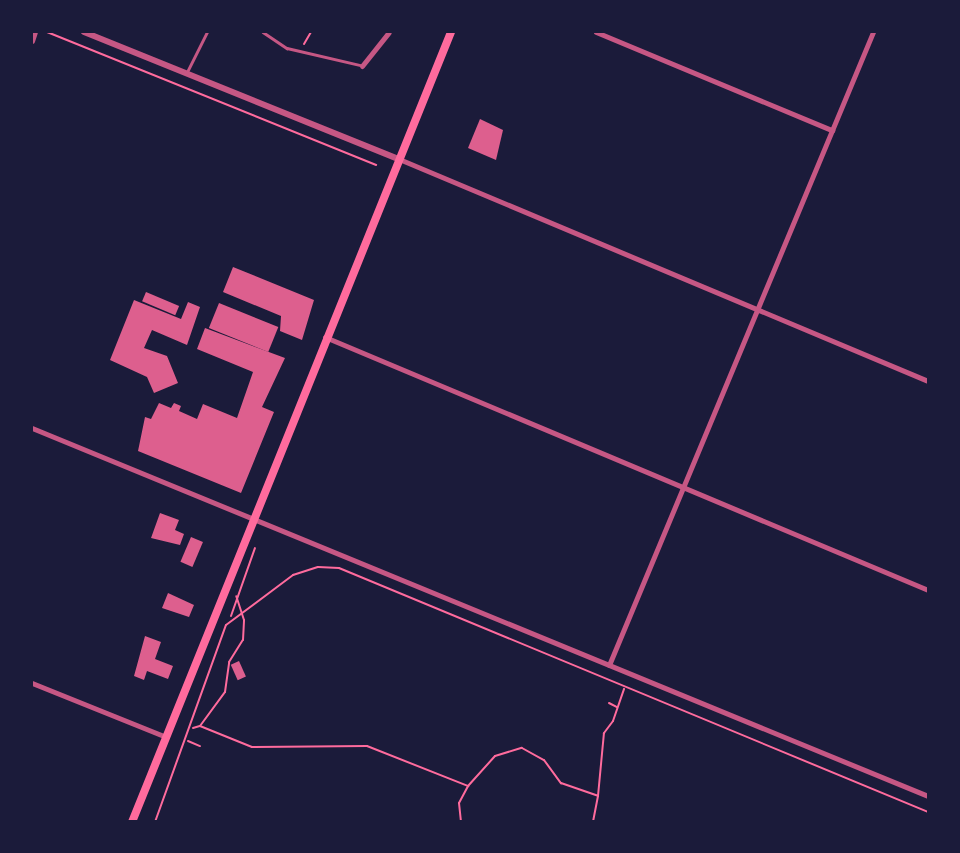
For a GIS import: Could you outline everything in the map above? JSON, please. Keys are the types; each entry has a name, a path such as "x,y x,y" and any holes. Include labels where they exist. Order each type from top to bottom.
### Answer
{"main road":[{"path":"132,821 251,517 452,32"}],"street":[{"path":"32,41 35,32"},
{"path":"84,32 399,159 929,381"},
{"path":"362,66 389,32"},
{"path":"596,32 832,130"},
{"path":"609,665 873,32"},
{"path":"325,337 929,590"},
{"path":"32,428 929,796"},
{"path":"32,683 164,736"}],"lane":[{"path":"187,72 207,32"},
{"path":"263,32 300,51 350,60 362,66"}],"path":[{"path":"47,32 376,165"},
{"path":"300,51 311,32"},
{"path":"155,821 192,729 200,695 232,618 236,596 255,548"},
{"path":"232,618 303,570 339,568 929,812"},
{"path":"192,729 200,726 229,684 229,662 245,632 242,611 236,596"},
{"path":"593,821 604,733 618,707 624,688"},
{"path":"609,703 618,707"},
{"path":"200,726 252,747 367,746 468,786"},
{"path":"178,732 189,736"},
{"path":"175,741 185,745"},
{"path":"187,741 200,746"},
{"path":"461,821 459,803 468,786 495,756 522,748 544,760 561,783 598,796"}],"building":[{"path":"480,119 503,130 496,160 468,148"},
{"path":"233,267 314,300 302,340 280,331 281,316 223,292"},
{"path":"146,292 179,306 175,315 142,301"},
{"path":"134,300 181,319 188,302 200,307 187,345 152,330 144,348 167,356 178,383 154,393 147,377 110,360"},
{"path":"219,303 278,327 268,352 209,328"},
{"path":"205,328 285,358 262,407 274,412 241,493 138,451 145,417 151,419 159,403 171,408 174,403 181,406 179,411 197,419 203,404 237,418 253,372 197,349"},
{"path":"160,513 179,520 175,530 184,534 180,545 151,538"},
{"path":"191,537 203,542 192,567 180,562"},
{"path":"168,593 194,605 189,617 162,608"},
{"path":"145,636 161,642 155,659 173,666 168,679 147,671 144,680 134,676"},
{"path":"239,661 246,677 238,680 231,665"}]}
